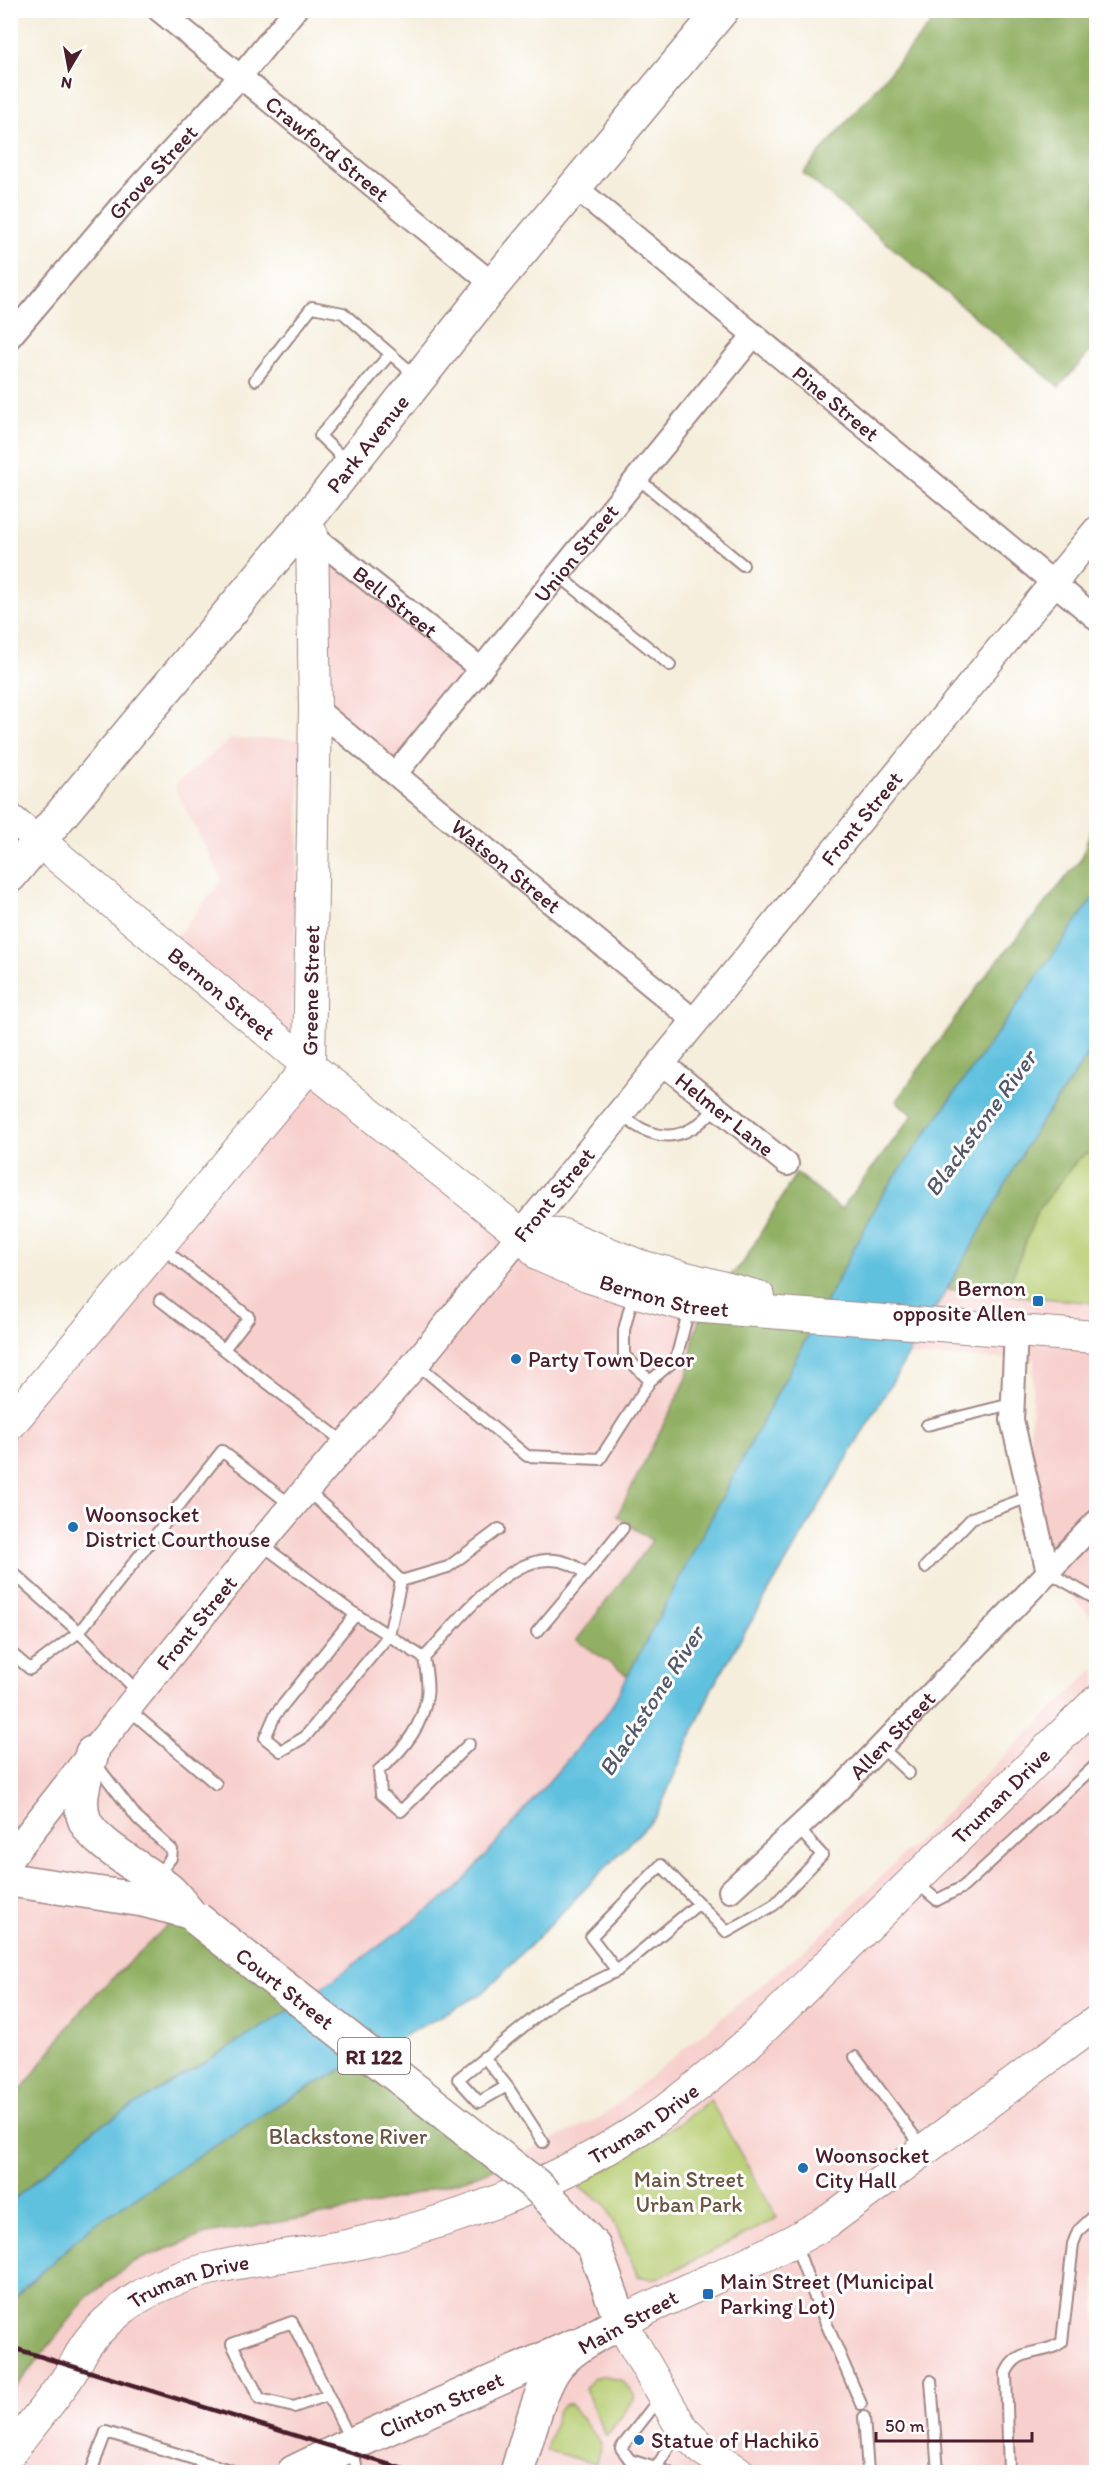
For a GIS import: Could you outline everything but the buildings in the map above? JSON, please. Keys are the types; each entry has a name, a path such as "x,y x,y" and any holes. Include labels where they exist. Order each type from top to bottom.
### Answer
{"main road":[{"name":"Park Avenue","path":"10,876 307,531 351,465 419,379 722,10"},
{"name":"Greene Street","path":"13,1417 309,1066 315,708 307,531"},
{"name":"Bernon Street","path":"39,841 309,1066 521,1234 541,1256 587,1276 634,1291 822,1315 1094,1336"},
{"name":"Bernon Street","path":"521,1234 563,1235 640,1266 705,1299"},
{"name":"Truman Drive","path":"10,2452 77,2364 86,2346 102,2326 136,2300 167,2283 194,2273 352,2244 417,2229 494,2203 600,2152 663,2112 744,2047 915,1881 1094,1702"},
{"path":"91,1756 84,1782 82,1805 85,1821 96,1835 170,1891 192,1916"},
{"name":"Court Street","path":"10,1880 143,1900 192,1916 527,2177 594,2247 621,2322"},
{"name":"Main Street","path":"517,2472 546,2386 558,2364 588,2340 714,2276 794,2241 848,2208 1096,2022"},
{"name":"RI 122","path":"621,2322 681,2427 701,2448 738,2472"},
{"name":"Clinton Street","path":"294,2472 354,2458 498,2379 588,2340"},
{"name":"Truman Drive","path":"10,2422 65,2360 86,2346"},
{"path":"498,2379 518,2389 527,2399 535,2417"}],"street":[{"name":"Crawford Street","path":"159,10 494,285"},
{"name":"Grove Street","path":"10,337 121,206 240,76 295,10"},
{"name":"Pine Street","path":"575,187 1096,618"},
{"name":"Union Street","path":"396,773 754,335"},
{"name":"Bell Street","path":"307,531 481,669"},
{"name":"Front Street","path":"10,1858 132,1700 260,1544 416,1363 1096,531"},
{"name":"Watson Street","path":"315,708 696,1022"},
{"name":"Bernon Street","path":"10,817 39,841"},
{"name":"Helmer Lane","path":"662,1063 787,1164"},
{"path":"1016,1330 1011,1404 1016,1440 1048,1572"},
{"name":"Allen Street","path":"730,1891 881,1747 1096,1522"}],"lane":[{"path":"255,380 312,307 343,313 419,379"},
{"path":"351,465 320,436 390,354"},
{"path":"636,477 743,565"},
{"path":"557,574 670,665"},
{"path":"619,1113 645,1132 666,1136 676,1135 697,1127 716,1107"},
{"path":"159,1245 249,1317 225,1348"},
{"path":"634,1291 624,1330 624,1355 650,1381"},
{"path":"416,1363 527,1456 600,1459 650,1381 676,1359 705,1299"},
{"path":"160,1300 225,1348 347,1445"},
{"path":"927,1425 1011,1404"},
{"path":"10,1652 30,1669 80,1632 222,1451 344,1523 402,1581"},
{"path":"925,1567 972,1518 1029,1497"},
{"path":"537,1632 623,1528"},
{"path":"402,1581 448,1567 499,1529"},
{"path":"260,1544 356,1614 424,1658"},
{"path":"469,1744 401,1811 381,1794 379,1770 400,1753 420,1722 428,1694 424,1658 497,1580 538,1560 558,1559 576,1566 586,1574"},
{"path":"10,1570 80,1632 132,1700 216,1784"},
{"path":"1048,1572 1092,1597"},
{"path":"356,1614 275,1715 265,1738 281,1751 305,1737 389,1635 402,1581"},
{"path":"881,1747 909,1773"},
{"path":"91,1756 138,1819 172,1850 171,1858 155,1880"},
{"path":"915,1881 937,1900 963,1887 1096,1765"},
{"path":"617,1971 591,1937 661,1865 727,1932 774,1905 822,1855 798,1828"},
{"path":"507,2086 479,2102 458,2079 555,2001 617,1971 698,1904"},
{"path":"855,2056 925,2150"},
{"path":"484,2057 507,2086 543,2142"},
{"path":"1009,2472 1006,2373 1009,2365 1026,2352 1053,2348 1062,2342 1073,2244 1077,2231 1096,2214"},
{"path":"794,2241 814,2295 861,2404"},
{"path":"328,2395 294,2407 260,2399 232,2344 292,2322 328,2395 354,2458"},
{"path":"931,2381 939,2472"},
{"path":"662,2395 621,2448 630,2460 668,2472"},
{"path":"864,2417 868,2472"},
{"path":"656,2468 681,2427"},
{"path":"91,2472 106,2432 236,2472"}],"shaded area":[{"path":"305,538 486,670 396,777 309,713"},
{"path":"231,739 301,739 292,1039 172,942 222,880 174,786"},
{"path":"315,1061 536,1238 707,1298 694,1335 687,1378 617,1516 652,1541 577,1639 628,1676 609,1711 457,1889 297,2006 85,2005 11,2105 11,1420"},
{"path":"947,1289 1096,1303 1096,1621 1043,1569 1029,1459 1034,1360 908,1356"},
{"path":"1096,1667 1096,2472 11,2472 11,2393 87,2298 133,2262 206,2234 334,2213 467,2179 601,2117 815,1941","holes":["710,2100 777,2218 663,2276 652,2279 638,2276 606,2204 578,2186 678,2124"]}],"green space":[{"path":"942,11 1096,11 1096,345 1059,387 803,173"},
{"path":"1096,813 1096,896 883,1194 628,1676 577,1640 652,1541 617,1516 687,1378 694,1335 707,1298 743,1263 796,1173 841,1209 913,1115 896,1101 987,974 1082,858"},
{"path":"1096,1044 1096,1303 947,1289"},
{"path":"1096,1044 1096,1154 1086,1154 1077,1160 1037,1212 1006,1294 947,1289 1032,1135"},
{"path":"174,1919 297,2006 89,2133 11,2202 10,2105 85,2005"},
{"name":"Blackstone River","path":"363,2058 499,2166 467,2179 377,2204 206,2234 133,2262 87,2298 11,2393 11,2303 27,2285 93,2225 279,2104"},
{"name":"Main Street Urban Park","path":"710,2100 777,2218 663,2276 652,2279 638,2276 606,2204 577,2186 678,2124"},
{"path":"602,2376 623,2381 634,2395 634,2400 606,2436 585,2389 593,2378"},
{"path":"564,2405 571,2405 601,2443 596,2464 546,2450 558,2412"}],"water":[{"name":"Blackstone River","path":"1096,894 1096,1044 1032,1135 971,1248 712,1688 657,1815 483,1993 279,2104 93,2225 27,2285 11,2303 11,2202 89,2133 297,2006 457,1889 609,1711 883,1194"}],"railway":[{"path":"10,2347 413,2472"}],"place":[{"name":"Bernon opposite Allen","path":"1038,1301"},
{"name":"Party Town Decor","path":"516,1359"},
{"name":"Woonsocket District Courthouse","path":"73,1527"},
{"name":"Woonsocket City Hall","path":"803,2168"},
{"name":"Main Street (Municipal Parking Lot)","path":"708,2294"},
{"name":"Statue of Hachikō","path":"639,2440"}]}
